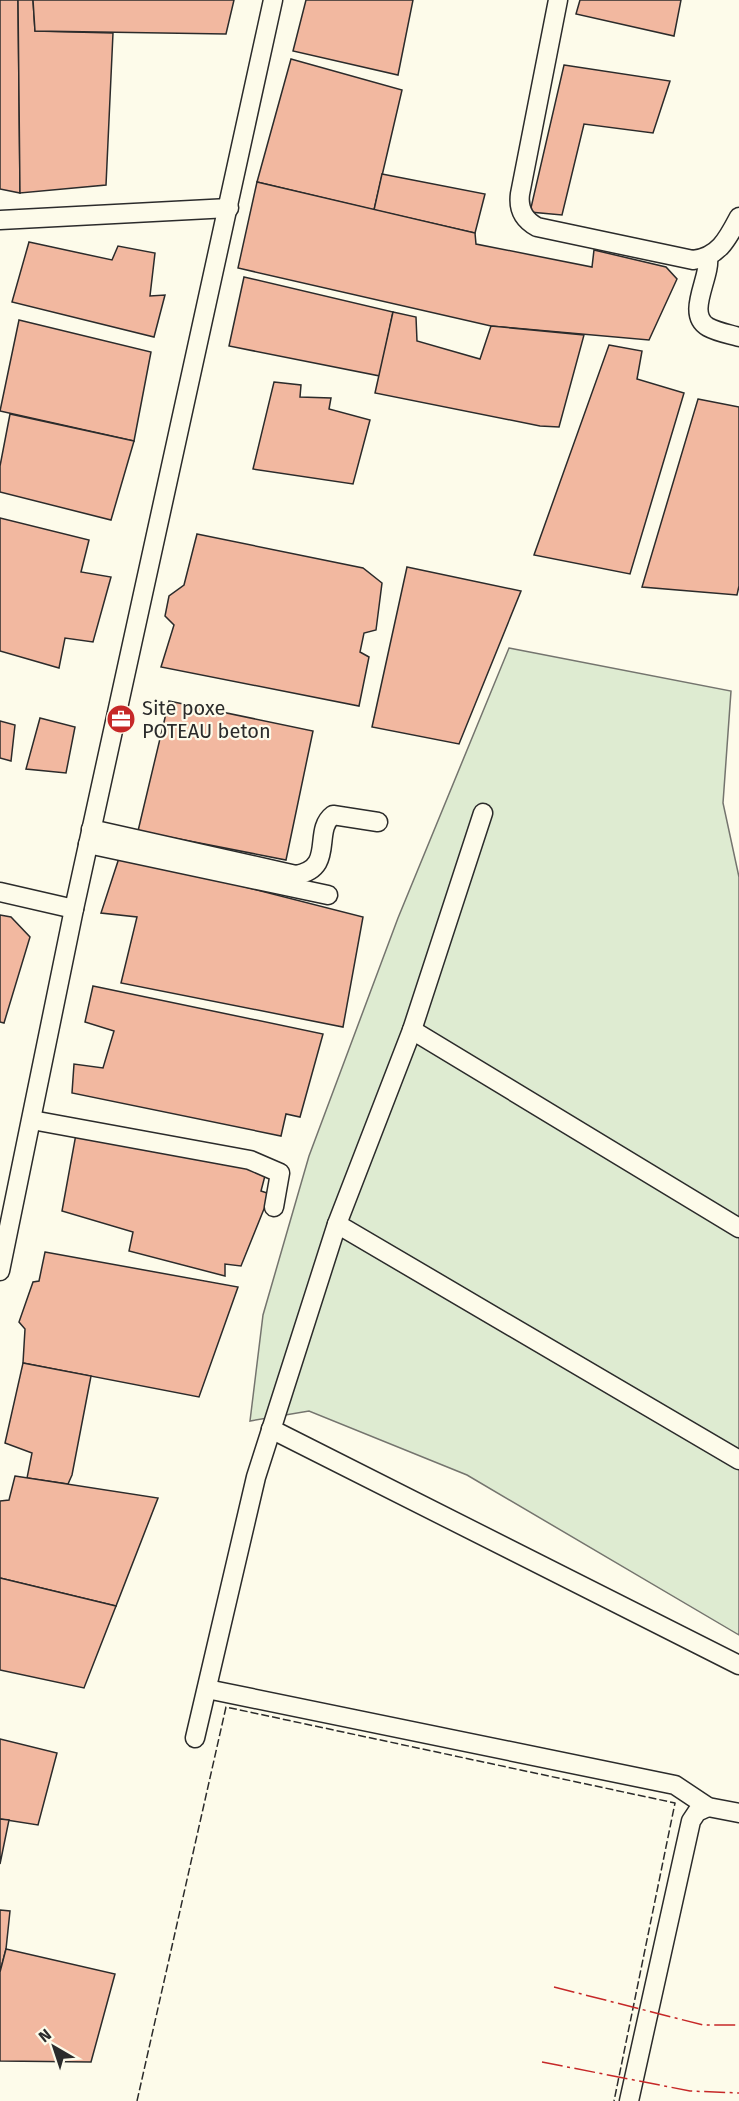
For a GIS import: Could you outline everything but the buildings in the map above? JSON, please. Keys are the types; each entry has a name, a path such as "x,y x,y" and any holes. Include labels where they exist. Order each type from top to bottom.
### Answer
{"street":[{"path":"0,1271 74,909 273,0"},
{"path":"558,0 520,194 520,206 524,216 532,225 548,230 686,260 708,257 721,248 739,217"},
{"path":"0,220 229,208"},
{"path":"708,257 708,273 698,308 699,317 708,327 739,337"},
{"path":"195,1738 256,1477 337,1224 412,1030 483,813"},
{"path":"90,837 296,875 310,871 320,860 327,821 333,815 378,822"},
{"path":"90,837 328,895"},
{"path":"0,892 74,909"},
{"path":"412,1030 739,1228"},
{"path":"32,1120 250,1160 270,1166 280,1173 274,1207"},
{"path":"337,1224 739,1460"},
{"path":"272,1429 739,1665"},
{"path":"207,1689 675,1785 708,1807 739,1813"},
{"path":"629,2101 691,1821 697,1812 708,1807"}],"green space":[{"path":"509,648 731,691 723,803 739,877 739,1635 467,1475 309,1411 250,1421 263,1315 309,1156 398,918"}],"fence":[{"path":"137,2101 226,1707 675,1803 614,2101"}],"power":[{"path":"554,1987 703,2025 739,2025"},
{"path":"542,2062 690,2091 739,2093"}],"place":[{"name":"Site poxe POTEAU beton","path":"121,719"}]}
